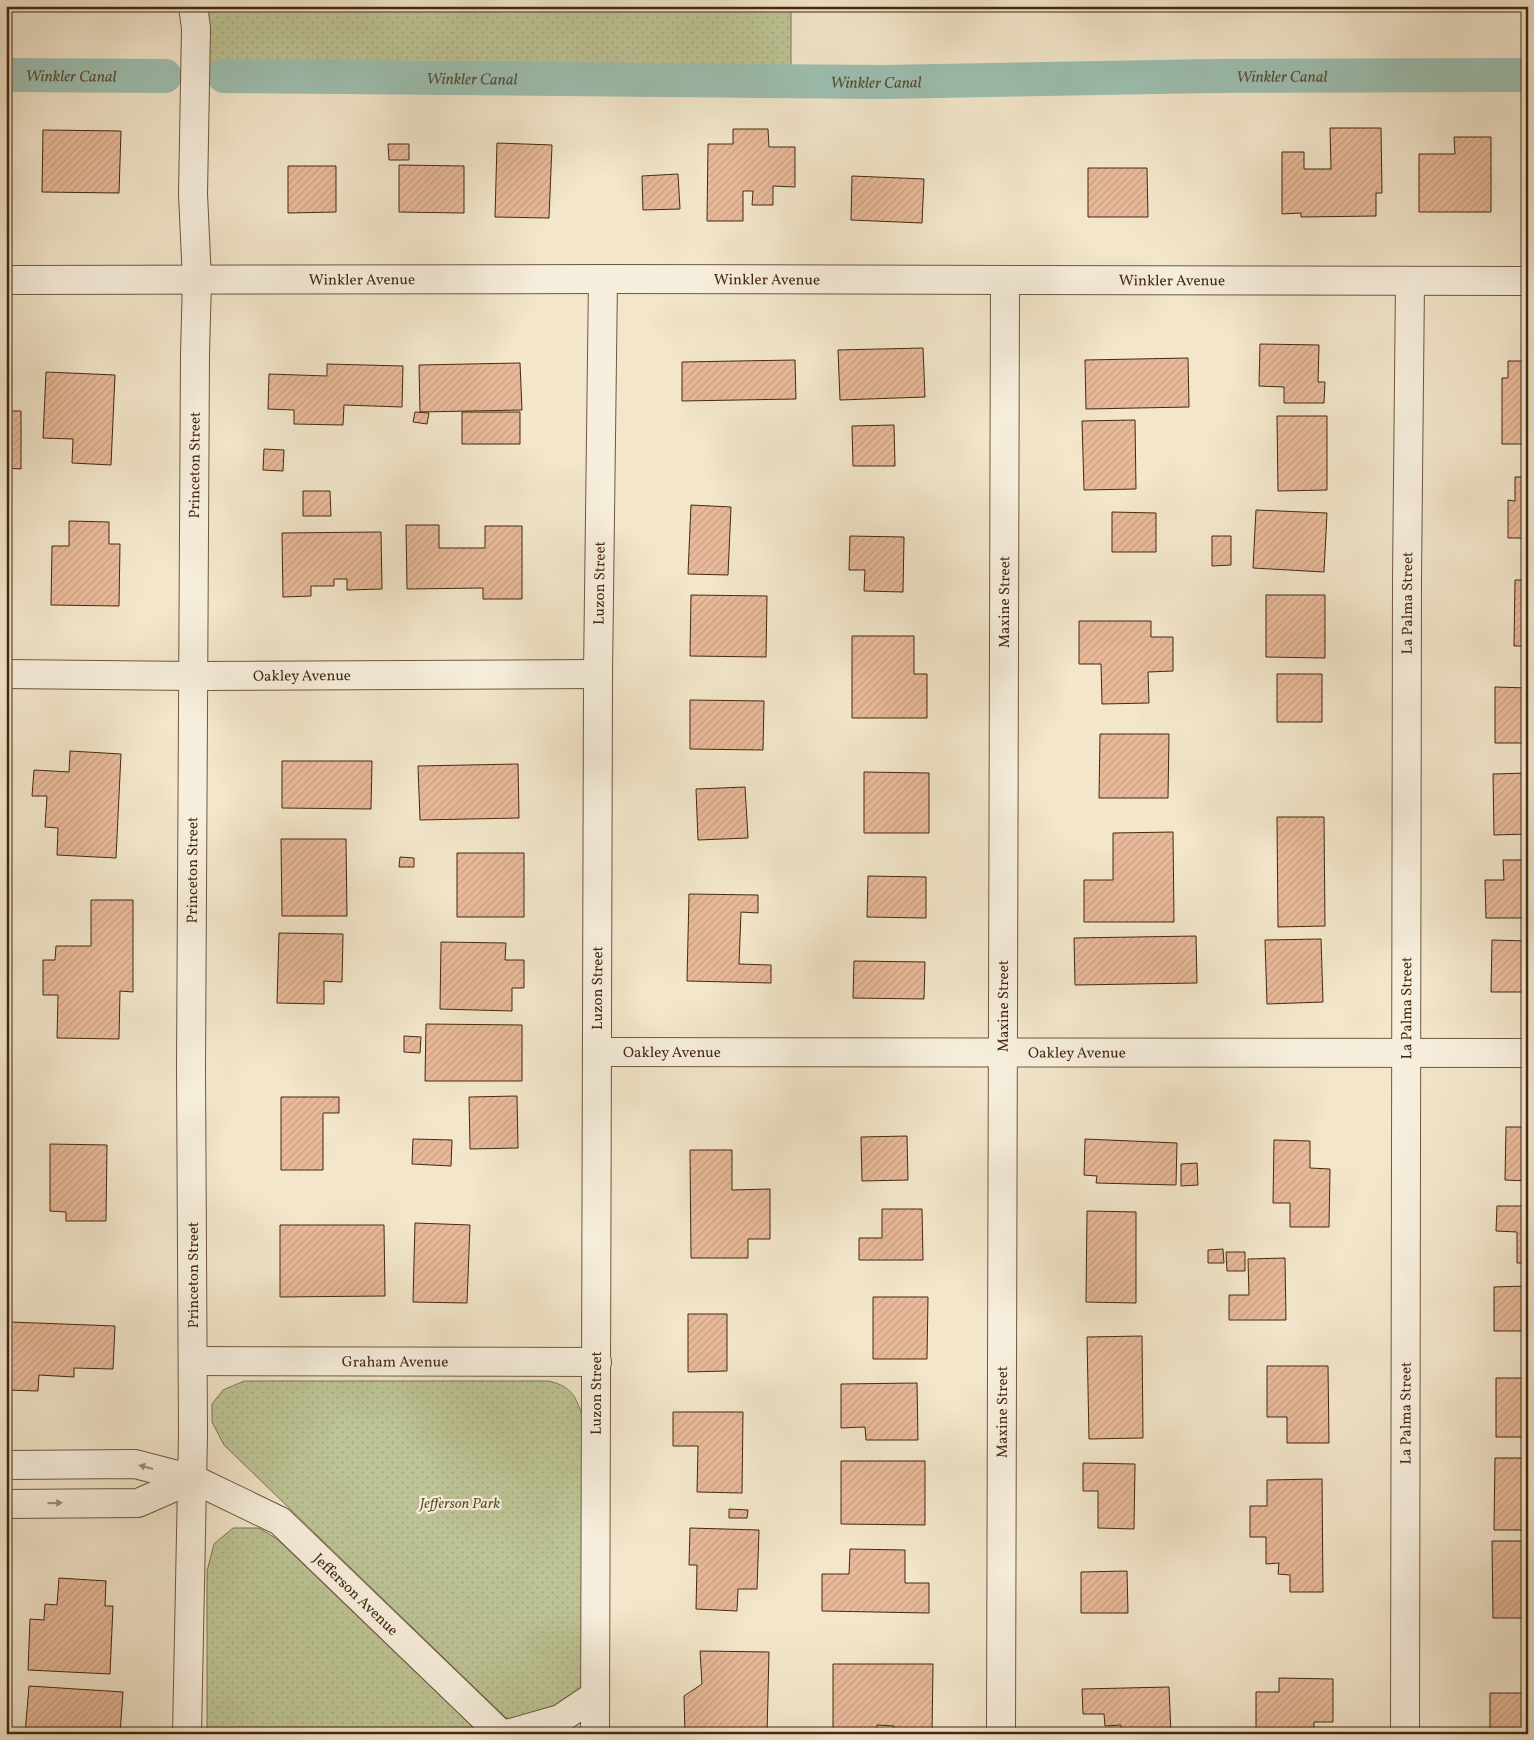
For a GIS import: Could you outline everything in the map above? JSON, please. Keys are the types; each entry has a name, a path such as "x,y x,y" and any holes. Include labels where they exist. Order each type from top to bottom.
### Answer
{"street":[{"name":"Princeton Street","path":"187,1734 193,1479 191,1068 197,280 193,194 196,28 193,6"},
{"name":"Luzon Street","path":"595,1734 597,1362 595,1206 598,674 603,279"},
{"name":"Winkler Avenue","path":"6,280 1528,281"},
{"name":"Maxine Street","path":"1001,1734 1005,280"},
{"name":"La Palma Street","path":"1405,1734 1407,579 1410,281"},
{"name":"Oakley Avenue","path":"6,674 193,676 598,674"},
{"name":"Oakley Avenue","path":"597,1052 1528,1053"},
{"name":"Graham Avenue","path":"193,1361 597,1362"},
{"name":"Jefferson Avenue","path":"6,1465 135,1464 193,1479 280,1521 501,1734"},
{"path":"6,1504 138,1503 193,1479"},
{"path":"507,1734 560,1719 594,1696"}],"green space":[{"path":"193,6 791,6 791,73 198,74"},
{"name":"Jefferson Park","path":"244,1381 549,1381 569,1391 579,1407 584,1422 582,1689 566,1703 523,1722 506,1718 224,1445 212,1422 212,1404 223,1390"},
{"path":"233,1528 259,1528 277,1539 480,1734 207,1734 207,1571 214,1544"}],"building":[{"path":"1330,128 1381,128 1382,193 1376,193 1376,216 1301,217 1301,213 1282,214 1282,152 1304,152 1304,169 1331,169"},
{"path":"733,129 768,129 769,147 795,147 795,187 773,186 773,205 752,205 753,191 743,191 743,221 707,221 708,144 733,144"},
{"path":"43,130 121,131 119,193 42,192"},
{"path":"1454,137 1491,137 1491,212 1419,212 1419,154 1455,154"},
{"path":"497,143 552,145 549,218 495,217"},
{"path":"388,144 409,144 409,160 389,160"},
{"path":"399,165 464,166 464,213 399,212"},
{"path":"288,166 336,166 336,212 288,213"},
{"path":"1088,168 1147,168 1148,217 1088,217"},
{"path":"678,174 680,209 643,210 642,176"},
{"path":"852,176 924,179 922,223 851,220"},
{"path":"1260,344 1319,345 1318,382 1325,382 1324,403 1284,403 1284,387 1259,386"},
{"path":"923,348 925,397 840,400 838,350"},
{"path":"1188,358 1189,407 1086,409 1085,360"},
{"path":"795,360 796,399 682,401 682,362"},
{"path":"1508,361 1528,361 1528,444 1502,444 1502,378 1508,378"},
{"path":"520,363 522,410 420,412 419,365"},
{"path":"327,364 403,366 402,407 344,405 343,425 294,424 294,410 268,409 269,374 327,376"},
{"path":"46,372 115,375 111,465 72,463 73,439 43,438"},
{"path":"6,411 21,411 21,469 6,468"},
{"path":"415,412 429,413 427,424 413,422"},
{"path":"462,412 520,412 520,444 462,444"},
{"path":"1277,416 1327,416 1327,490 1278,491"},
{"path":"1135,420 1136,489 1084,490 1082,421"},
{"path":"894,425 895,466 853,466 852,426"},
{"path":"264,449 284,450 283,471 263,470"},
{"path":"1515,477 1528,477 1528,538 1508,538 1508,500 1515,501"},
{"path":"303,491 330,491 331,516 303,516"},
{"path":"691,505 731,507 728,575 688,574"},
{"path":"1256,510 1327,513 1324,572 1253,568"},
{"path":"1112,512 1156,513 1156,552 1112,552"},
{"path":"69,521 109,522 109,544 120,544 119,606 51,605 52,546 69,546"},
{"path":"406,525 439,525 439,548 485,548 485,526 522,526 522,599 483,599 483,588 407,589"},
{"path":"381,532 382,589 347,590 347,579 334,579 334,586 311,586 311,596 283,597 282,533"},
{"path":"850,536 904,537 903,592 864,591 865,570 849,570"},
{"path":"1212,536 1231,536 1231,565 1212,566"},
{"path":"6,557 11,557 9,597 6,597"},
{"path":"1515,580 1528,580 1528,646 1514,646"},
{"path":"691,595 767,596 766,657 690,656"},
{"path":"1266,595 1325,595 1325,658 1266,657"},
{"path":"1079,621 1151,621 1151,637 1173,637 1173,671 1148,672 1149,703 1102,704 1101,664 1079,664"},
{"path":"852,636 914,636 914,674 927,674 927,718 852,718"},
{"path":"1277,674 1322,674 1322,722 1277,722"},
{"path":"1495,687 1528,688 1528,743 1495,743"},
{"path":"690,700 764,701 763,750 690,749"},
{"path":"1100,734 1169,734 1168,798 1099,798"},
{"path":"70,751 121,754 116,858 57,855 58,828 45,827 47,796 32,796 34,770 69,772"},
{"path":"282,761 372,761 371,809 282,808"},
{"path":"518,764 519,818 420,820 418,766"},
{"path":"864,772 929,773 929,833 864,833"},
{"path":"1528,773 1528,834 1494,835 1493,774"},
{"path":"745,787 748,838 698,840 696,789"},
{"path":"1277,817 1324,817 1325,926 1278,927"},
{"path":"1173,832 1174,922 1084,922 1084,880 1113,880 1113,833"},
{"path":"281,839 346,839 347,916 282,916"},
{"path":"457,853 524,853 524,917 457,917"},
{"path":"400,857 414,858 414,867 399,867"},
{"path":"1503,860 1528,860 1528,918 1486,918 1485,880 1504,880"},
{"path":"868,876 926,877 926,918 867,917"},
{"path":"689,894 758,895 758,913 741,912 739,964 771,965 771,983 687,981"},
{"path":"91,900 133,900 133,992 120,991 119,1039 57,1038 58,995 43,995 43,960 55,960 56,946 91,946"},
{"path":"279,933 343,934 342,982 324,981 324,1004 277,1003"},
{"path":"1196,936 1197,983 1075,985 1074,938"},
{"path":"1321,939 1323,1002 1267,1004 1265,940"},
{"path":"1492,940 1528,941 1528,992 1491,992"},
{"path":"441,942 506,943 505,960 524,960 524,988 512,988 512,1011 440,1009"},
{"path":"854,961 925,962 924,999 853,998"},
{"path":"426,1024 522,1025 522,1081 425,1081"},
{"path":"404,1036 421,1037 420,1053 404,1052"},
{"path":"517,1096 518,1148 470,1149 469,1097"},
{"path":"281,1097 339,1097 339,1113 323,1113 323,1170 281,1170"},
{"path":"1506,1127 1528,1127 1528,1181 1505,1180"},
{"path":"907,1136 908,1180 862,1181 861,1137"},
{"path":"413,1139 452,1140 451,1166 412,1164"},
{"path":"1085,1139 1177,1143 1176,1185 1096,1183 1097,1176 1084,1175"},
{"path":"1274,1140 1310,1141 1310,1168 1330,1169 1329,1227 1290,1227 1290,1203 1273,1203"},
{"path":"50,1144 107,1145 106,1221 66,1221 66,1212 50,1211"},
{"path":"690,1150 732,1150 732,1190 770,1189 770,1239 748,1239 748,1258 691,1258"},
{"path":"1197,1163 1198,1185 1181,1186 1181,1164"},
{"path":"1497,1206 1528,1206 1528,1263 1517,1263 1517,1232 1496,1231"},
{"path":"882,1209 922,1209 923,1260 859,1260 859,1238 882,1238"},
{"path":"1087,1211 1136,1212 1136,1303 1086,1302"},
{"path":"415,1223 470,1225 467,1303 413,1302"},
{"path":"280,1225 384,1225 385,1296 280,1297"},
{"path":"1223,1249 1224,1263 1208,1263 1208,1250"},
{"path":"1226,1252 1245,1252 1245,1271 1227,1271"},
{"path":"1285,1258 1286,1320 1229,1320 1229,1295 1249,1295 1248,1259"},
{"path":"1528,1286 1528,1331 1494,1331 1494,1287"},
{"path":"873,1297 928,1297 927,1359 873,1359"},
{"path":"688,1314 727,1314 727,1371 688,1372"},
{"path":"10,1322 115,1326 113,1369 74,1368 74,1377 39,1375 38,1391 8,1390"},
{"path":"1142,1336 1143,1438 1089,1439 1087,1337"},
{"path":"1267,1366 1328,1366 1329,1443 1287,1443 1287,1417 1267,1417"},
{"path":"1525,1366 1528,1366 1528,1437 1496,1437 1496,1378 1525,1378"},
{"path":"917,1383 918,1440 866,1440 865,1427 841,1428 841,1384"},
{"path":"673,1412 743,1412 742,1493 697,1492 698,1446 673,1446"},
{"path":"1495,1458 1528,1458 1528,1530 1494,1530"},
{"path":"841,1461 925,1461 925,1525 841,1524"},
{"path":"1083,1463 1135,1464 1134,1529 1098,1528 1098,1491 1083,1491"},
{"path":"1322,1479 1323,1592 1290,1592 1290,1575 1278,1574 1279,1563 1266,1564 1266,1537 1250,1537 1250,1506 1267,1506 1267,1480"},
{"path":"729,1509 748,1510 747,1518 729,1518"},
{"path":"690,1528 759,1530 757,1589 738,1589 737,1611 696,1609 697,1565 689,1565"},
{"path":"1492,1541 1528,1541 1528,1618 1493,1618"},
{"path":"850,1549 905,1550 905,1583 929,1583 929,1613 822,1611 822,1574 849,1574"},
{"path":"1127,1571 1128,1613 1081,1613 1081,1572"},
{"path":"59,1578 106,1581 105,1606 113,1606 110,1674 28,1670 30,1619 44,1620 45,1604 57,1605"},
{"path":"700,1651 769,1652 767,1734 685,1734 684,1696 702,1684"},
{"path":"833,1664 933,1664 932,1734 894,1734 894,1726 877,1725 877,1734 833,1734"},
{"path":"1279,1678 1333,1679 1333,1722 1314,1722 1314,1734 1256,1734 1256,1692 1279,1692"},
{"path":"29,1686 123,1692 120,1734 25,1734"},
{"path":"1169,1687 1171,1734 1121,1734 1121,1725 1105,1726 1104,1714 1083,1714 1082,1689"},
{"path":"1490,1693 1528,1693 1528,1734 1490,1734"}],"waterway":[{"name":"Winkler Canal","path":"6,75 165,76"},
{"name":"Winkler Canal","path":"224,76 884,82 1213,76 1528,75"}]}
